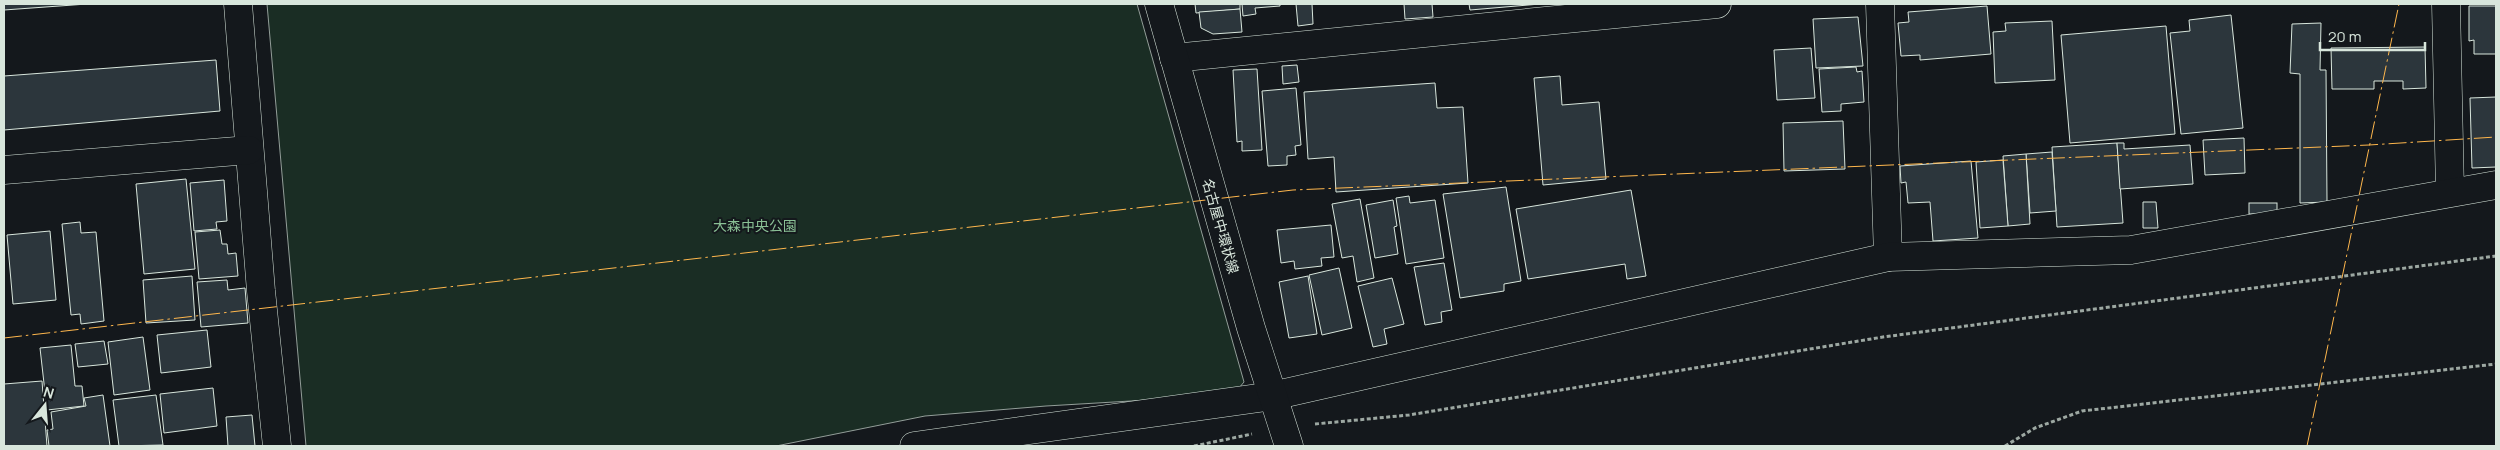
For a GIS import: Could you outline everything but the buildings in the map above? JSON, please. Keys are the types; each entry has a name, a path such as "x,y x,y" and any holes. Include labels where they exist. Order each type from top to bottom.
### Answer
{"street":[{"path":"238,4 249,150 277,446"},
{"name":"名古屋中環状線","path":"1159,4 1272,396 1286,437"},
{"path":"1174,58 1716,4"},
{"path":"1880,4 1888,257"},
{"path":"2446,4 2450,192"},
{"path":"4,170 249,150"},
{"path":"914,446 1272,396 1888,257 2131,250 2496,185"}],"path":[{"path":"1194,446 1286,437 1892,336 2496,256"},
{"path":"2005,446 2035,428 2082,411 2496,364"}],"green space":[{"name":"大森中央公園","path":"267,4 1137,4 1244,382 1233,395 1046,406 925,416 776,446 306,446"}],"power":[{"path":"2307,446 2399,4"},
{"path":"4,338 1293,190 2369,145 2496,137"}]}
